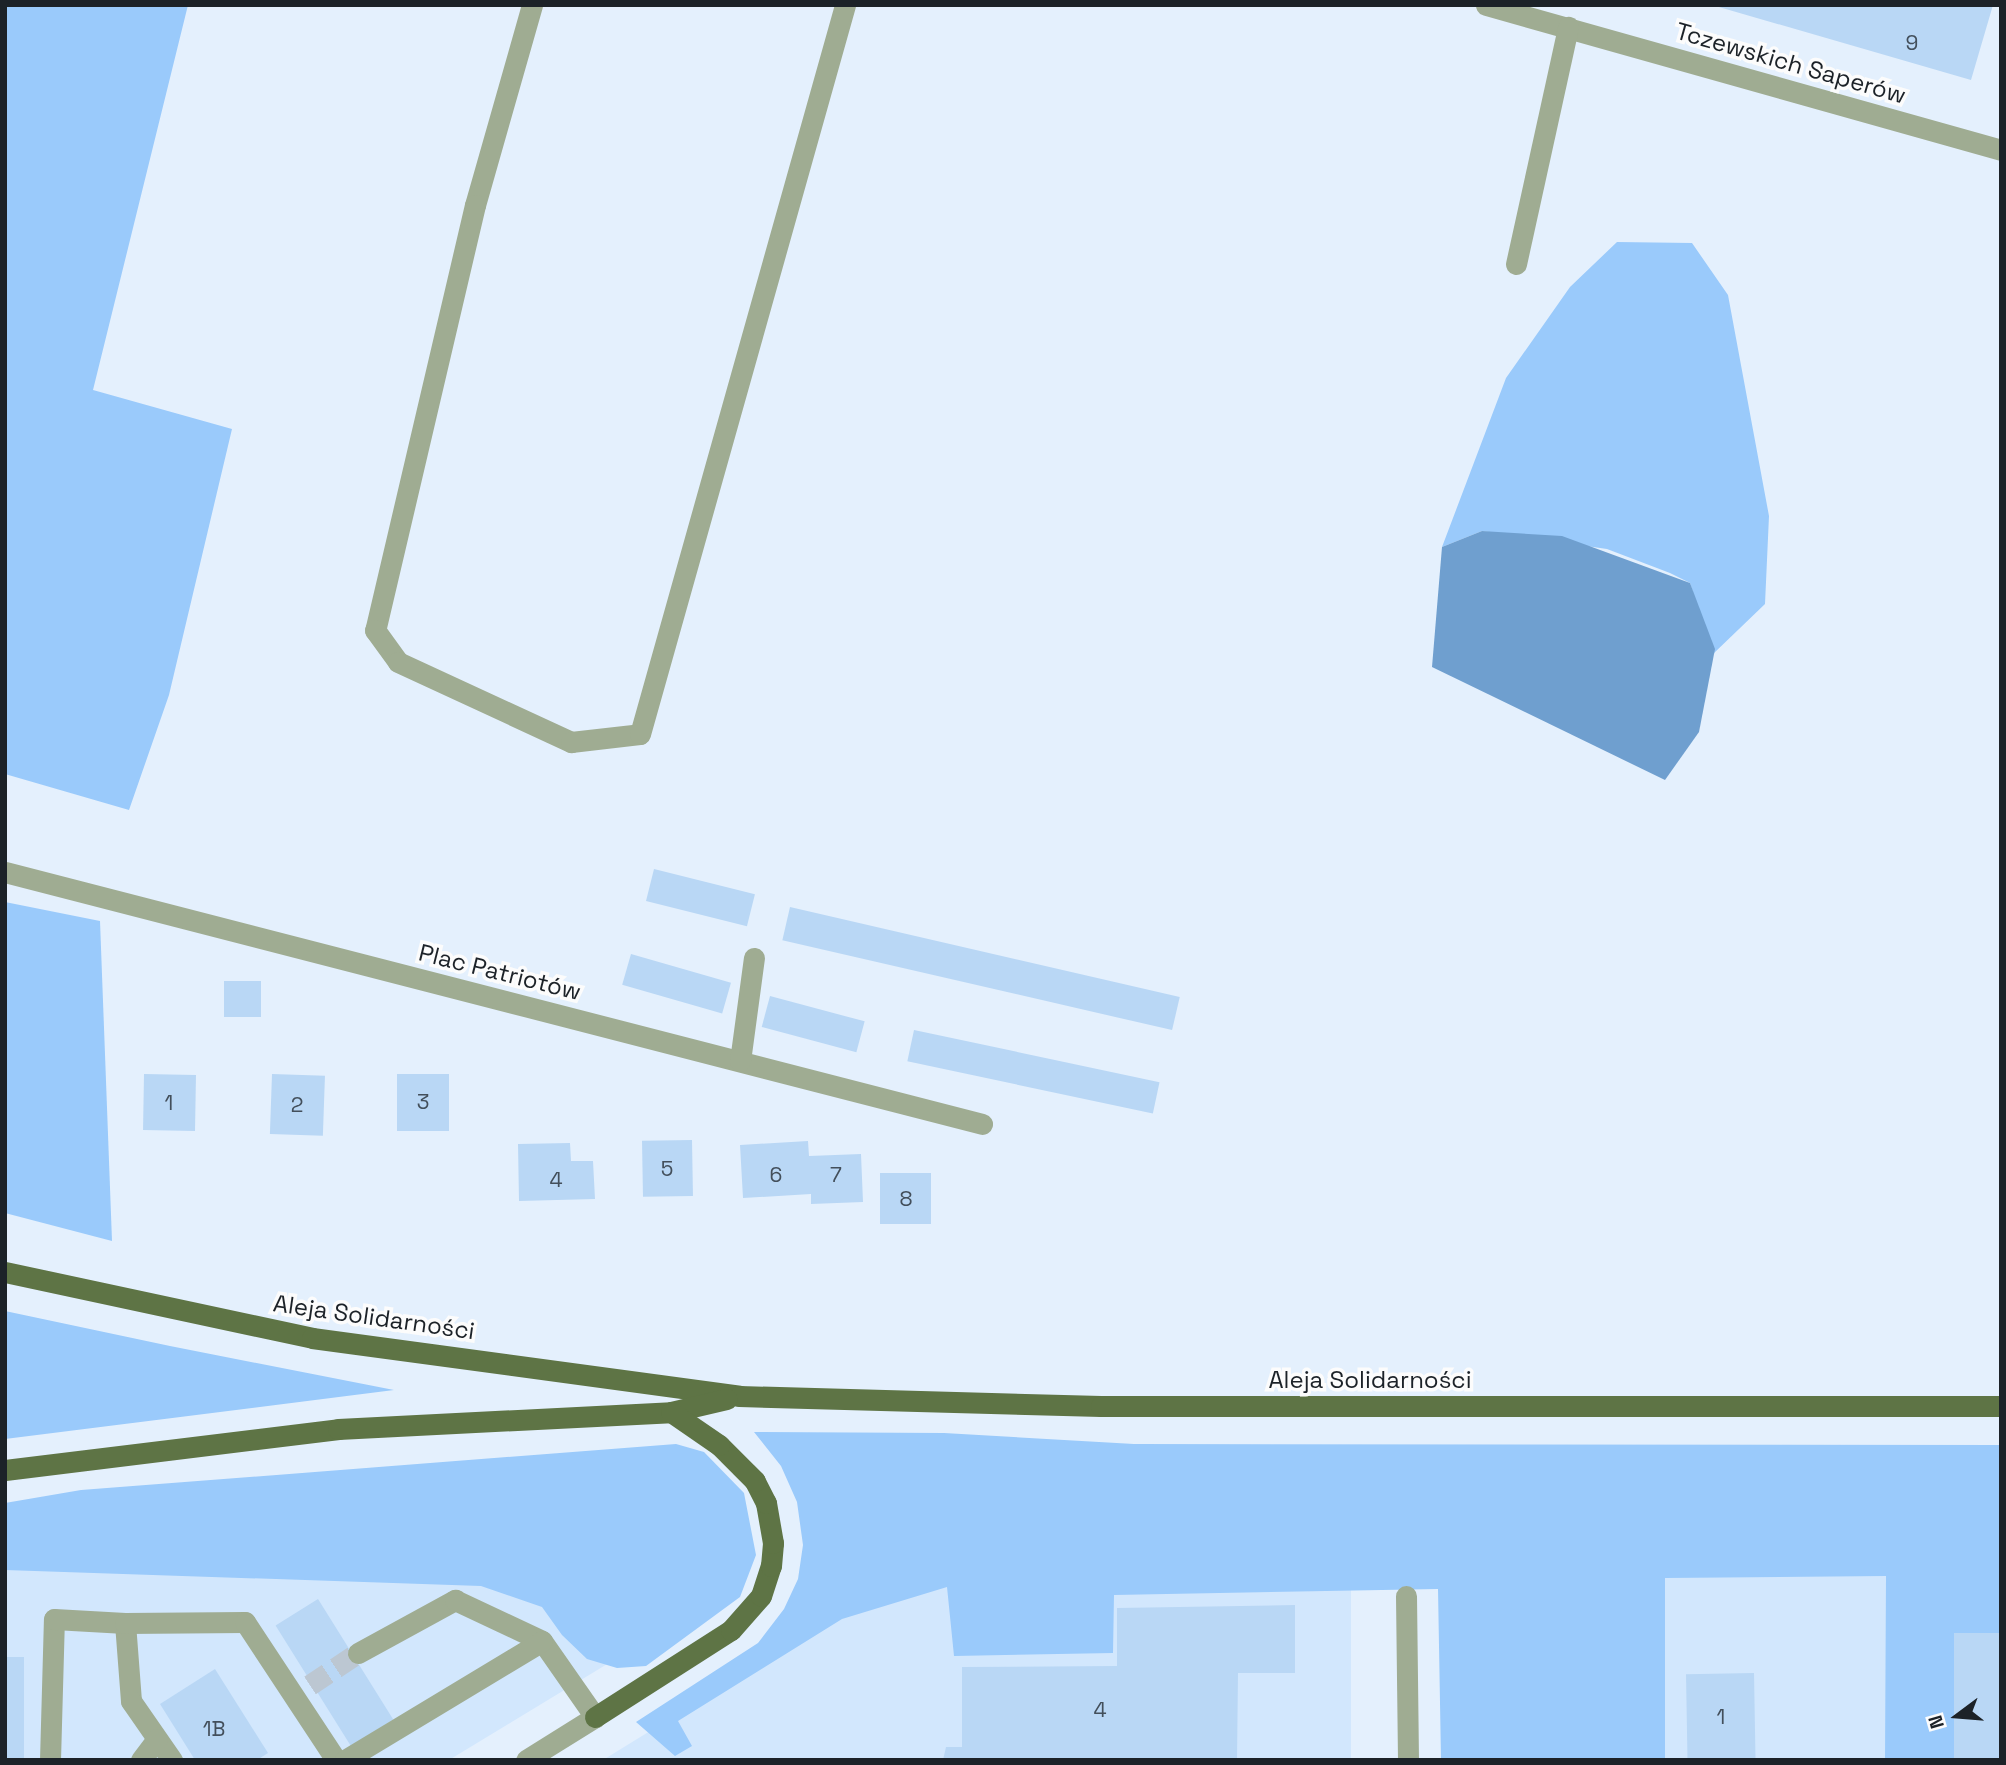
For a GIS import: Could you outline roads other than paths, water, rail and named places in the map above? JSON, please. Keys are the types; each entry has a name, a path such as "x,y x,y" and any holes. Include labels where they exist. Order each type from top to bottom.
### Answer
{"main road":[{"name":"Aleja Solidarności","path":"5,1272 312,1338 739,1396 1101,1406 2001,1406"},
{"name":"Aleja Solidarności","path":"5,1470 338,1429 671,1412 739,1396"},
{"path":"595,1717 730,1630 761,1596 771,1566 773,1543 765,1503 755,1481 719,1445 671,1412"}],"street":[{"path":"532,5 475,205 374,630 398,662 571,742 640,734 845,5"},
{"name":"Tczewskich Saperów","path":"1486,5 2001,150"},
{"path":"1516,264 1568,27"},
{"name":"Plac Patriotów","path":"5,872 982,1124"},
{"path":"740,1061 754,958"},
{"path":"1406,1596 1408,1760"},
{"path":"358,1653 455,1600 542,1641 595,1717 526,1760"},
{"path":"50,1760 54,1619 125,1623 245,1622 302,1691 336,1760"},
{"path":"125,1623 131,1700 172,1760"},
{"path":"345,1760 542,1641"},
{"path":"141,1760 157,1739"}],"tunnel":[{"path":"310,1685 358,1653"}]}
